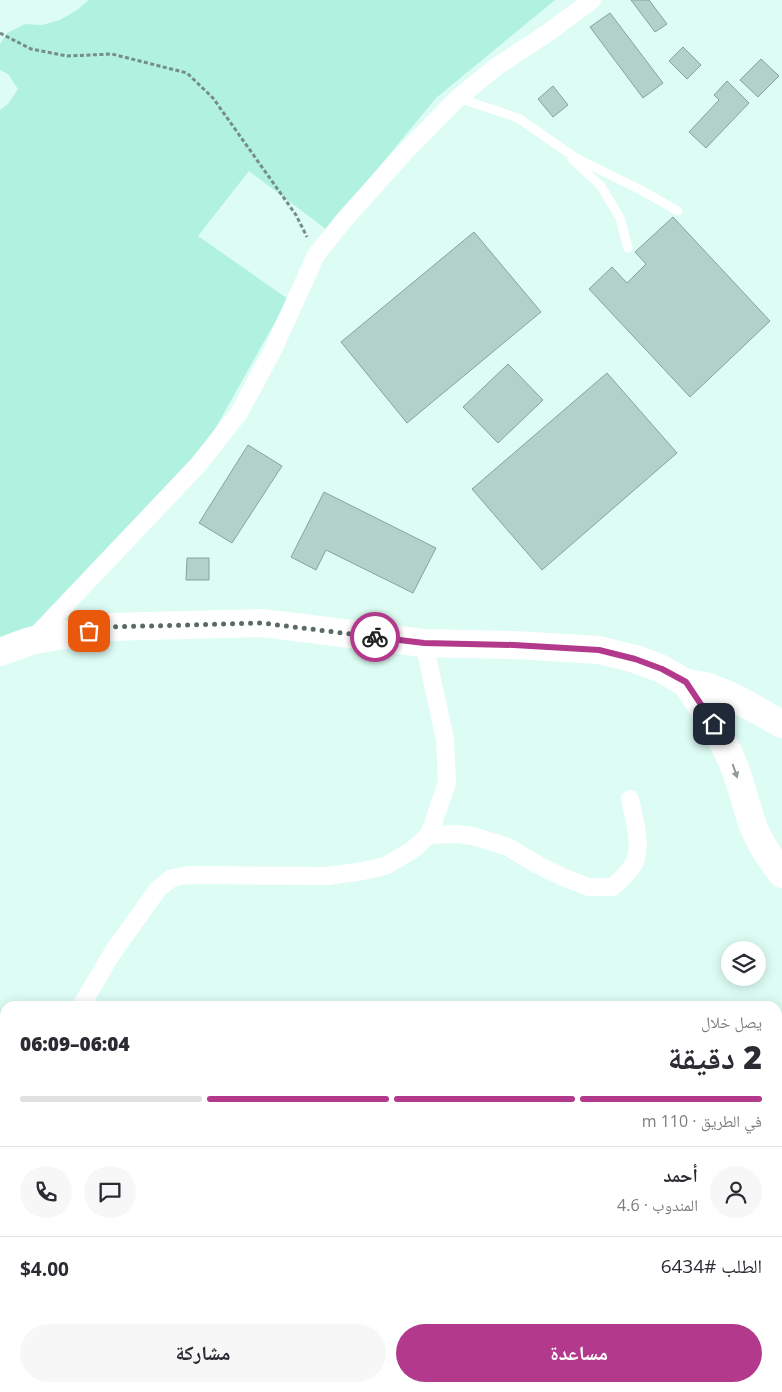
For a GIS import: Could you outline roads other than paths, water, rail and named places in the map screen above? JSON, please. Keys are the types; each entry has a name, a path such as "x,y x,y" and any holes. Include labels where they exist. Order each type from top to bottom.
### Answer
{"main road":[{"path":"0,652 30,641 109,627 262,623 424,643 514,645 599,650 635,659 662,669 686,682 706,686 733,697 782,724"},
{"path":"686,682 714,724 734,766 758,838 782,874"}],"street":[{"path":"30,641 198,465 238,413 273,350 316,255 344,220 405,152 458,98 496,67 549,32 592,0"},
{"path":"84,1001 113,952 148,902 158,889 172,878 190,875 327,876 363,871 385,866 411,851 429,835 447,783 445,739 424,643"},
{"path":"429,835 456,834 473,836 508,847 538,865 588,887 613,887 632,866 638,847 630,799"}],"lane":[{"path":"458,98 518,118 576,158 641,190 678,211"},
{"path":"557,146 601,186 620,218 628,248"}]}
